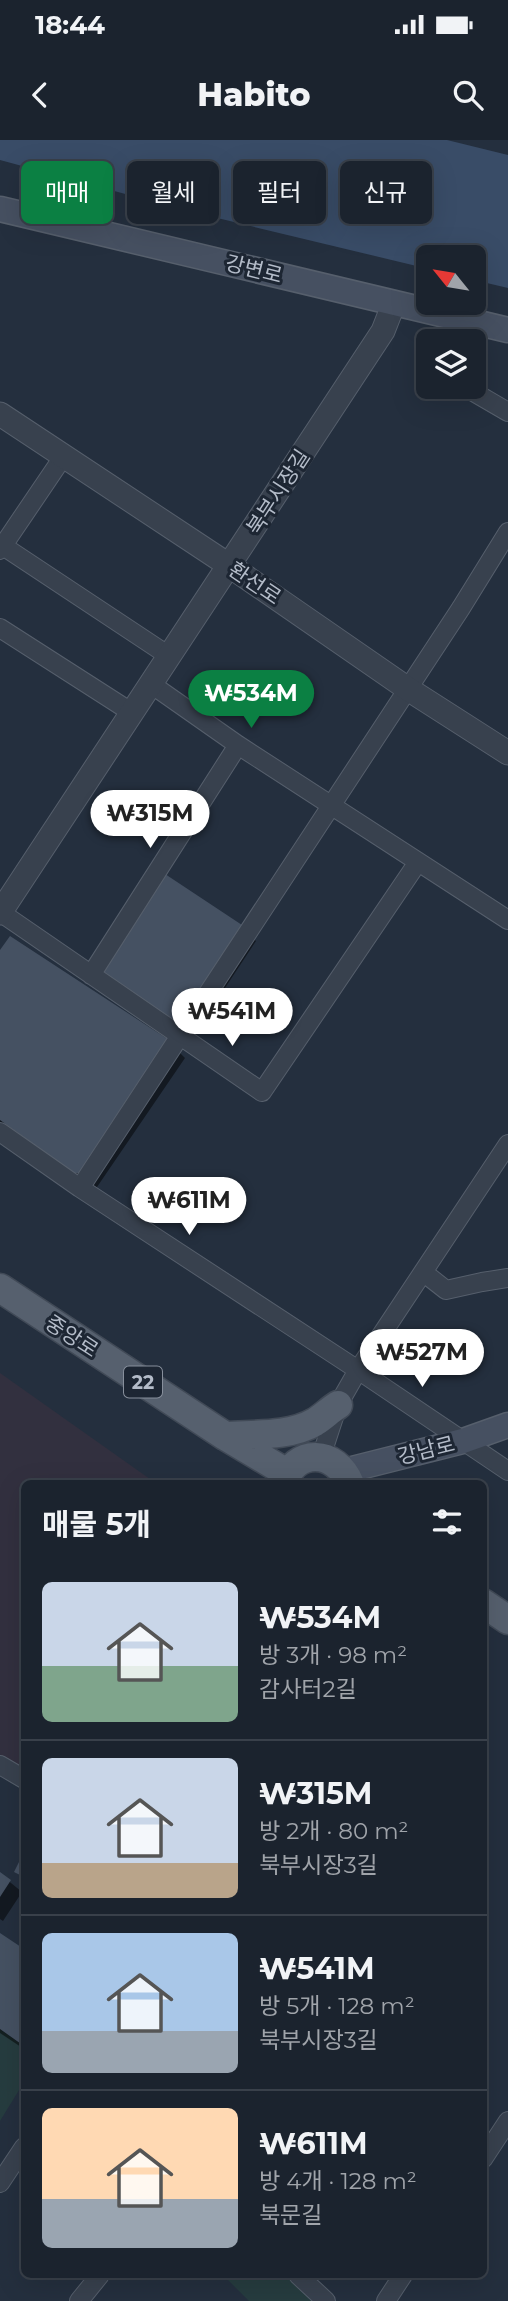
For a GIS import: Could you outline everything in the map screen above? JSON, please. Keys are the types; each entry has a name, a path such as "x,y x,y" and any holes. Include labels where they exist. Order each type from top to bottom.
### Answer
{"main road":[{"name":"강변로","path":"0,210 508,330"},
{"name":"중앙로","path":"0,1288 225,1436 285,1479"},
{"path":"225,1436 279,1433 298,1428 313,1423 338,1405"},
{"name":"강남로","path":"338,1471 463,1441 508,1425"},
{"name":"22","path":"285,1479 296,1464 308,1458 338,1471"},
{"path":"487,1607 508,1620"}],"street":[{"name":"북부시장길","path":"0,913 383,331 394,303"},
{"path":"486,399 508,412"},
{"name":"환선로","path":"0,414 230,566 408,689 508,753"},
{"path":"63,457 1,547 169,656"},
{"path":"80,1188 508,532"},
{"path":"0,628 131,712"},
{"path":"151,684 238,745 508,920"},
{"path":"92,975 238,745"},
{"path":"0,913 262,1092 418,862"},
{"path":"0,1132 80,1188 508,1471"},
{"path":"338,1471 338,1405 358,1370 508,1144"},
{"path":"423,1272 446,1290 508,1278"},
{"path":"0,1765 21,1777"},
{"path":"487,2129 506,2131"},
{"path":"487,2154 506,2131"},
{"path":"0,2183 21,2152"},
{"path":"79,2301 98,2278"},
{"path":"301,2278 326,2301"},
{"path":"386,2301 401,2278"}],"shaded area":[{"path":"0,1373 151,1480 21,1480 21,1769 0,1756"}],"green space":[{"path":"0,2029 21,2044 21,2087 0,2121"},
{"path":"226,2278 292,2278 315,2301 249,2301"}],"water":[{"path":"0,140 447,140 508,155 508,288 486,283 486,245 416,245 416,266 242,224 326,224 326,161 233,161 233,222 219,218 219,161 127,161 127,194 113,191 113,161 21,161 21,166 0,160"}],"building":[{"path":"165,874 242,925 177,1024 100,973"},
{"path":"10,936 172,1042 82,1173 74,1173 0,1120 0,950"},
{"path":"21,1858 21,1876 14,1872"},
{"path":"0,1872 11,1880 0,1897"},
{"path":"0,1933 21,1947 21,2044 0,2029"}]}
